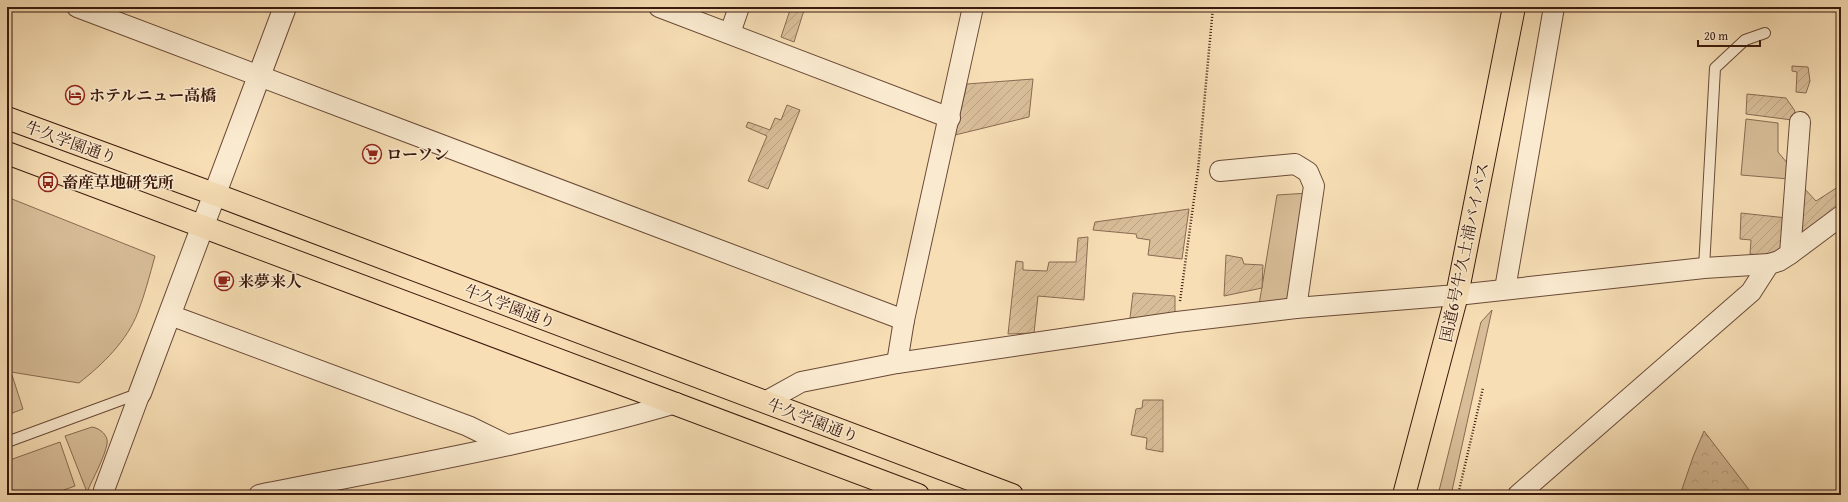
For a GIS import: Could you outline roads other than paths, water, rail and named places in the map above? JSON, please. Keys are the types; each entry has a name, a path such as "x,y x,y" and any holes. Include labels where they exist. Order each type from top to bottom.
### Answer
{"highway":[{"name":"国道6号牛久土浦バイパス","path":"1404,495 1457,295 1514,7"},
{"name":"牛久学園通り","path":"7,118 214,194 1012,495"},
{"name":"牛久学園通り","path":"7,153 676,403 914,494"}],"street":[{"path":"104,495 104,490 285,7"},
{"path":"659,7 950,118"},
{"path":"730,33 739,7"},
{"path":"897,363 904,320 950,118 973,7"},
{"path":"1505,289 1554,7"},
{"path":"84,8 259,76 904,320"},
{"path":"1790,254 1800,122"},
{"path":"1220,171 1295,164 1308,172 1314,186 1296,308"},
{"path":"765,402 801,382 897,363 1177,322 1296,308 1457,295 1704,268 1769,264 1779,261 1790,254 1841,216"},
{"path":"1518,495 1751,292 1769,264"},
{"path":"170,315 468,426 507,445"},
{"path":"259,495 507,445 628,418 676,403"}],"lane":[{"path":"1704,268 1715,68 1745,40 1765,33"},
{"path":"7,442 140,393"}],"place":[{"name":"ホテルニュー高橋","path":"75,95"},
{"name":"ローソン","path":"372,154"},
{"name":"畜産草地研究所","path":"48,182"},
{"name":"来夢来人","path":"224,281"}]}
